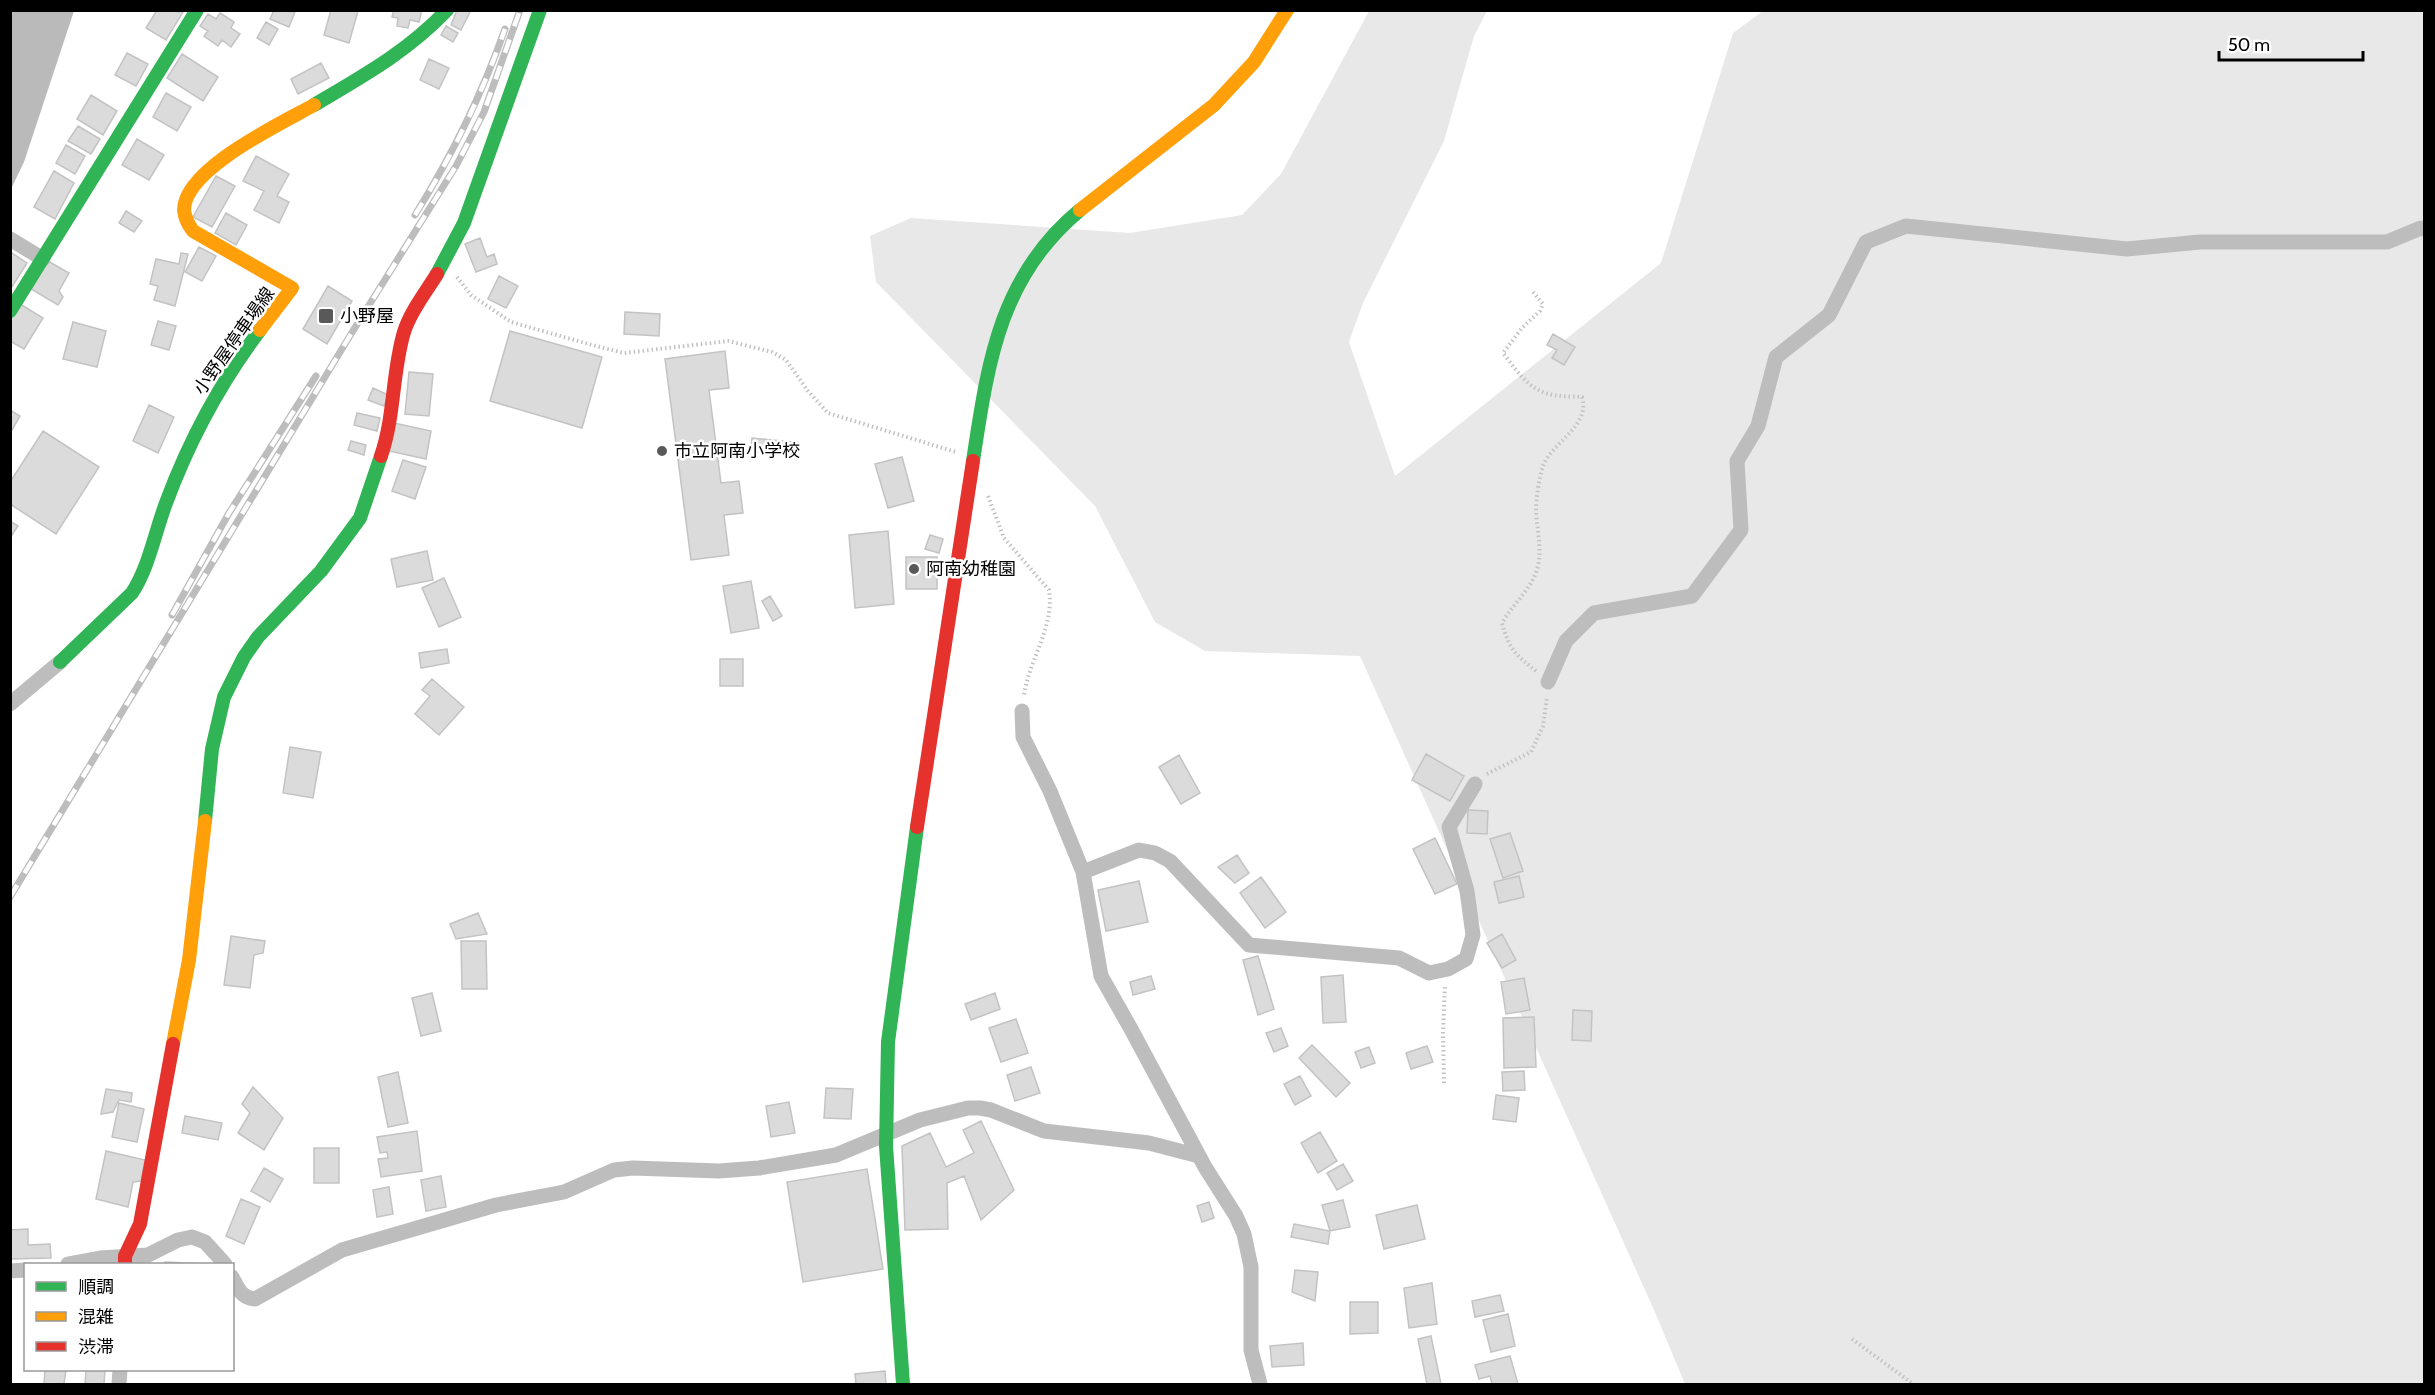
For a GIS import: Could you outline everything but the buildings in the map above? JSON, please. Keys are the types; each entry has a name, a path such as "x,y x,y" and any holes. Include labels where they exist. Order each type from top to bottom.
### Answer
{"street":[{"path":"10,310 197,10"},
{"name":"小野屋停車場線","path":"60,662 132,593 140,581 175,481 212,403 232,369 292,288 193,231 187,225 184,216 188,196 193,187 214,164 235,150 385,64 428,30 447,10"},
{"path":"125,1260 140,1224 189,960 212,749 224,697 244,657 258,637 321,571 360,518 388,435 396,367 405,329 445,260 486,168 540,10"},
{"path":"903,1384 886,1134 888,1042 902,928 982,399 1000,319 1039,250 1083,208 1216,104 1252,66 1276,31 1287,10"},
{"path":"1548,682 1566,641 1594,613 1692,596 1741,530 1737,461 1758,426 1776,357 1829,315 1866,242 1906,226 2127,249 2200,242 2387,242 2421,228 2424,229"},
{"path":"13,241 43,259"},
{"path":"10,704 60,662"},
{"path":"1022,711 1023,737 1050,791 1083,872 1101,976 1199,1156 1236,1216 1249,1252 1252,1295 1251,1350 1260,1384"},
{"path":"1083,872 1139,850 1155,854 1170,861 1249,945 1399,958 1429,973 1446,969 1466,959 1473,935 1467,891 1449,827 1475,784"},
{"path":"234,1280 245,1297 255,1299 342,1250 496,1205 564,1192 614,1170 633,1168 719,1171 759,1168 836,1155 920,1120 968,1108 980,1108 1044,1131 1149,1143 1199,1156"},
{"path":"73,1263 100,1257 125,1260 148,1255 178,1240 192,1237 205,1242 224,1263"}],"path":[{"path":"445,260 471,295 512,322 624,353 728,341 772,352 786,360 808,391 828,413 956,452 962,456"},
{"path":"1475,784 1491,770 1516,761 1531,752 1545,716 1548,682 1516,656 1506,639 1502,623 1508,611 1522,598 1538,567 1541,537 1536,510 1544,465 1570,432 1585,406 1582,398 1553,395 1535,389 1503,353 1522,328 1540,311 1543,304 1533,292"},
{"path":"986,490 1004,538 1049,590 1051,601 1049,615 1025,689 1022,711"},
{"path":"1444,1083 1443,1033 1446,969"},
{"path":"1852,1339 1913,1384"}],"shaded area":[{"path":"11,10 74,11 24,162 11,189"},
{"path":"1369,11 1487,11 1474,36 1444,141 1363,303 1349,342 1395,476 1661,263 1733,33 1763,11 2424,11 2424,1384 1685,1384 1654,1310 1360,656 1205,651 1155,622 1095,506 876,282 870,236 911,218 1130,233 1242,215 1281,174"}],"railway":[{"path":"10,897 351,334 456,166 484,112 520,10"},
{"path":"415,215 465,125 505,29"},
{"path":"172,615 229,513 316,376"}],"traffic: fast":[{"path":"10,311 197,10"},
{"path":"314,105 400,51 447,10"},
{"path":"437,274 464,223 540,10"},
{"path":"973,461 992,356 1015,293 1031,264 1053,236 1080,210"},
{"path":"60,662 132,593 143,572 166,503 195,435 219,392 260,330"},
{"path":"205,821 212,749 224,697 244,657 258,637 321,571 360,518 381,456"},
{"path":"903,1384 886,1146 888,1042 917,827"}],"traffic: slow":[{"path":"1080,210 1214,105 1254,62 1287,10"},
{"path":"260,330 292,288 193,231 184,210 188,194 217,164 259,135 314,105"},
{"path":"173,1044 189,960 205,821"}],"traffic: jam":[{"path":"381,456 389,425 397,362 404,332 414,310 437,274"},
{"path":"917,827 973,461"},
{"path":"125,1263 125,1256 140,1224 173,1044"}],"place":[{"name":"小野屋","path":"326,316"},
{"name":"市立阿南小学校","path":"662,451"},
{"name":"阿南幼稚園","path":"914,569"}]}
